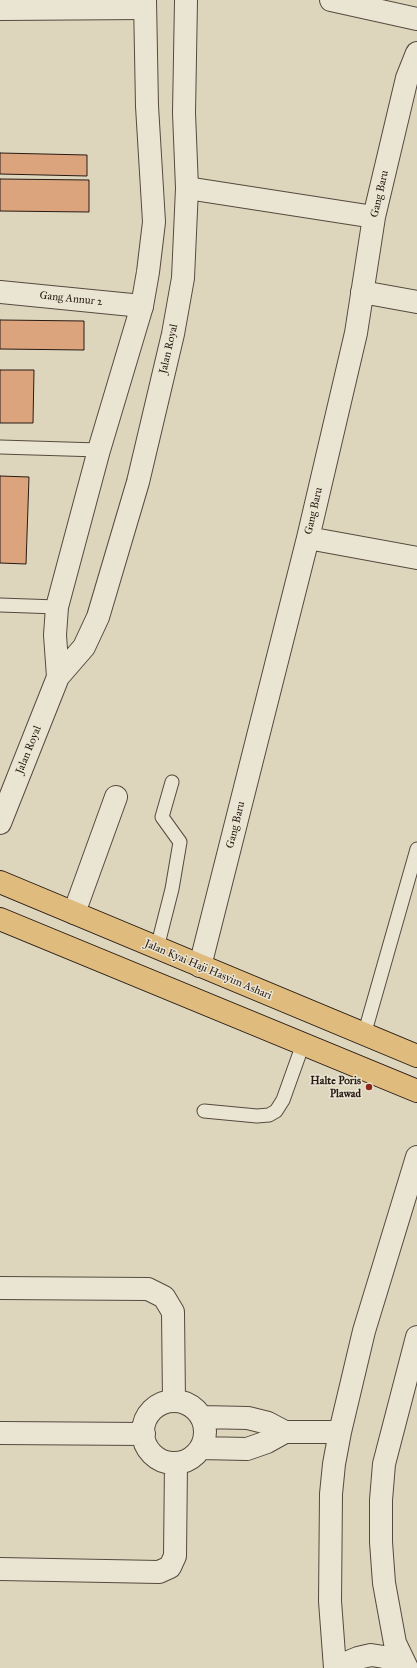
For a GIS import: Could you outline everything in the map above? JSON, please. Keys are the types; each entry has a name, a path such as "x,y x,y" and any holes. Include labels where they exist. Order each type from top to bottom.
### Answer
{"main road":[{"name":"Jalan Kyai Haji Hasyim Ashari","path":"0,882 417,1056"},
{"path":"0,919 417,1091"}],"street":[{"name":"Jalan Royal","path":"0,823 58,677 84,647 98,617 138,482 173,334 183,278 187,188 184,113 186,0"},
{"path":"331,0 417,19"},
{"name":"Jalan Royal","path":"58,677 55,635 57,607 99,450 142,306 154,222 147,106 145,4"},
{"path":"0,9 145,4"},
{"name":"Gang Baru","path":"200,966 308,538 356,333 374,217 412,79 417,53"},
{"path":"187,188 374,217"},
{"name":"Gang Annur 2","path":"0,292 142,306"},
{"path":"362,292 417,302"},
{"path":"308,538 417,558"},
{"path":"74,913 116,797"},
{"path":"335,1668 331,1629 331,1494 340,1432 364,1331 417,1158"},
{"path":"0,1288 148,1289 164,1297 173,1312 174,1401"},
{"path":"406,1668 395,1643 384,1583 381,1542 381,1500 384,1464 417,1337"},
{"path":"174,1401 182,1402 190,1406 201,1417 205,1427 205,1438 201,1448 190,1459 176,1463 164,1461 154,1455 146,1446 144,1434 144,1426 147,1418 152,1412 166,1403 174,1401"},
{"path":"201,1417 248,1418 268,1423 286,1432 340,1432"},
{"path":"201,1448 247,1448 267,1442 286,1432"},
{"path":"0,1434 144,1434"},
{"path":"0,1570 159,1572 170,1567 175,1556 176,1463"},
{"path":"341,1668 346,1663 371,1655 384,1656 406,1668"}],"lane":[{"path":"0,446 99,450"},
{"path":"0,606 57,607"},
{"path":"157,948 172,889 180,842 162,817 172,782"},
{"path":"364,1035 417,849"},
{"path":"204,1111 257,1116 269,1115 276,1111 283,1100 303,1044"}],"building":[{"path":"0,153 87,155 87,176 0,174"},
{"path":"0,179 89,180 89,212 0,211"},
{"path":"0,320 84,321 84,350 0,349"},
{"path":"0,370 34,370 33,423 0,423"},
{"path":"0,476 29,477 26,564 0,563"}],"place":[{"name":"Halte Poris Plawad","path":"369,1087"}]}
